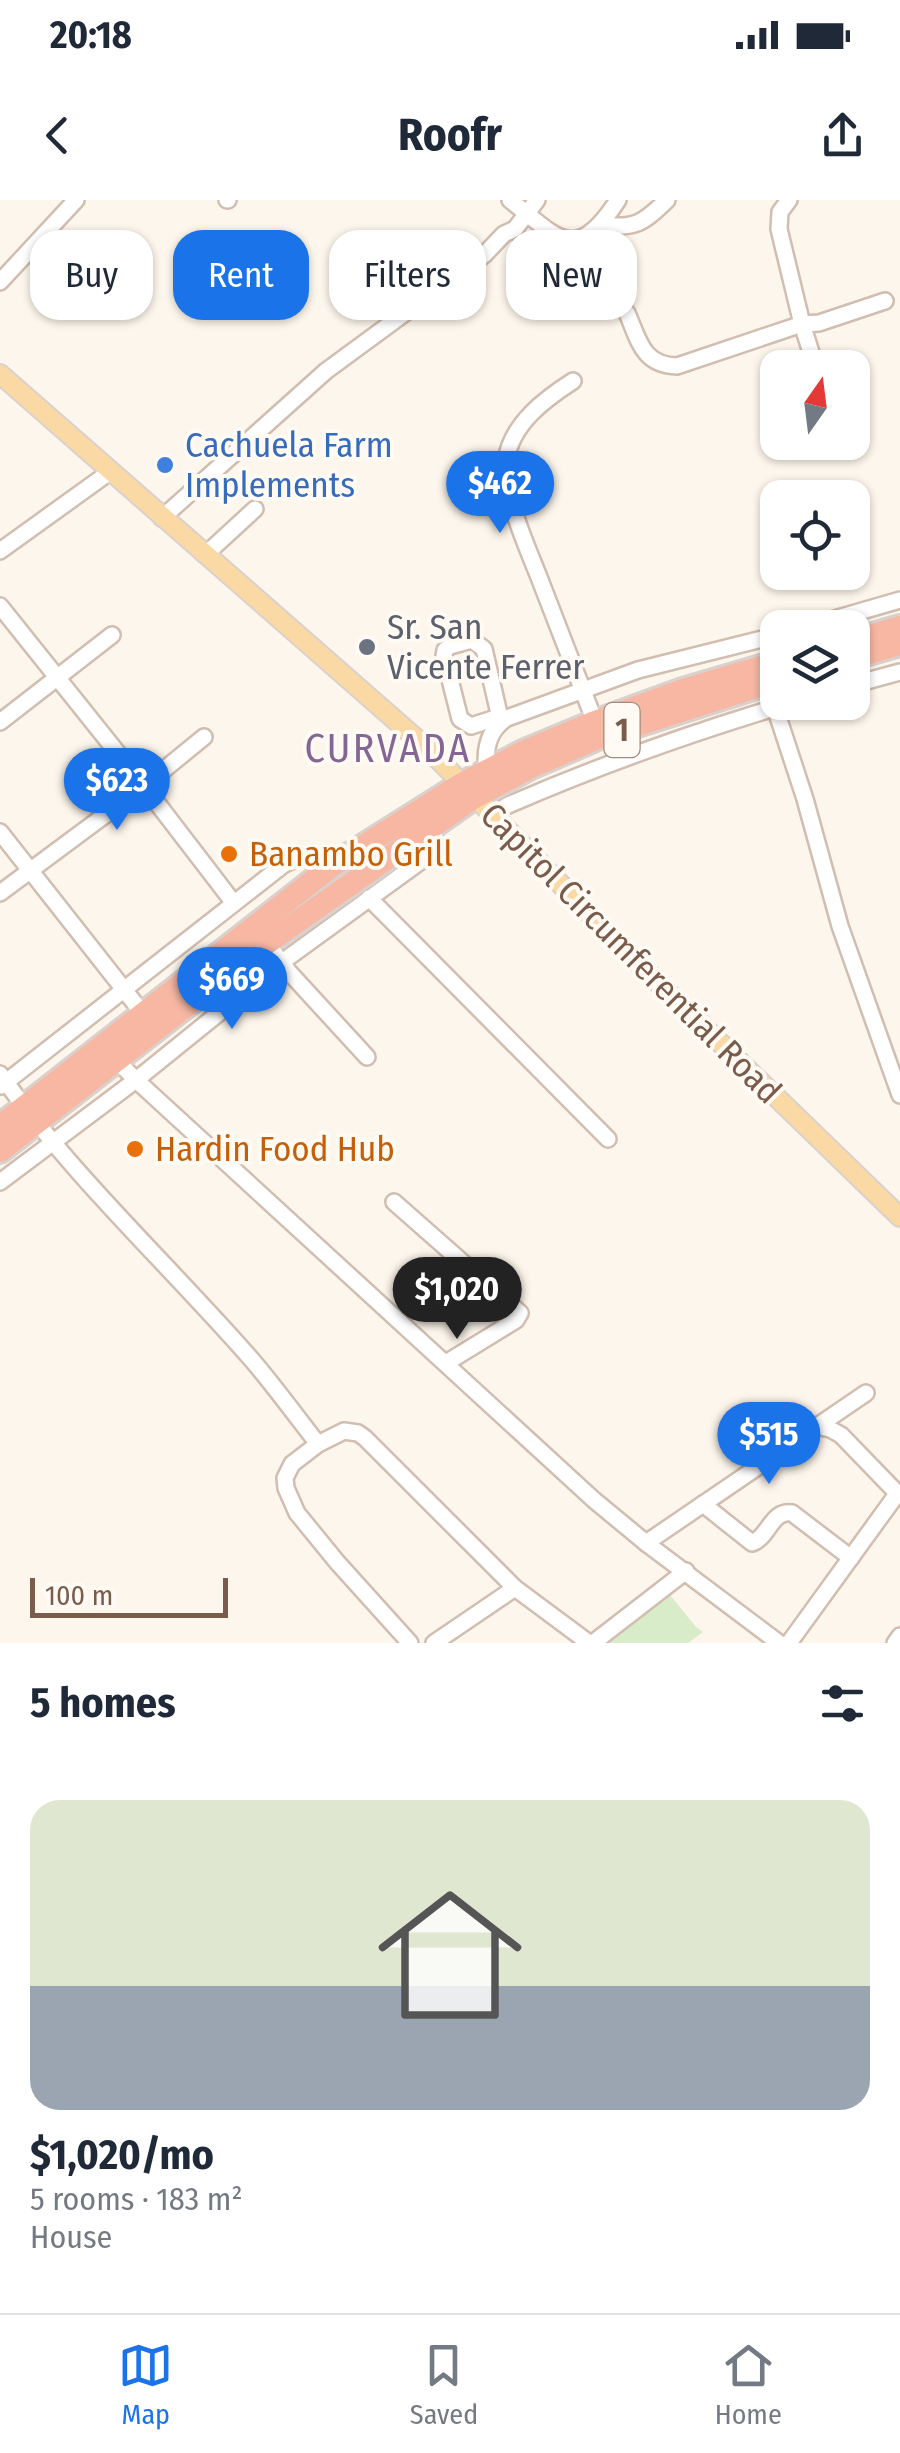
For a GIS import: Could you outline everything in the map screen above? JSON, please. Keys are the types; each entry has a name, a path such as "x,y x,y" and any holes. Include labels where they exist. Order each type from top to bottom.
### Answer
{"highway":[{"path":"870,640 899,638"},
{"path":"870,650 899,638"},
{"name":"1","path":"0,1126 38,1124 144,1015 260,935 395,865 435,837 467,791 488,770 594,722 683,690 760,675"},
{"name":"1","path":"0,1150 117,1060 260,935 333,865 467,791 760,678"}],"main road":[{"name":"Capitol Circumferential Road","path":"2,380 410,733 641,966 900,1217"}],"street":[{"path":"0,282 76,200"},
{"path":"510,200 532,206 550,233 574,242 592,233 618,200"},
{"path":"600,225 634,225 668,200"},
{"path":"789,200 780,212 779,228 810,350"},
{"path":"162,518 326,371 484,255 504,234 515,229 532,206"},
{"path":"630,320 652,361 676,366 884,300"},
{"path":"573,381 555,392 520,426 506,458 506,473 528,548 594,722"},
{"path":"0,552 111,471"},
{"path":"205,554 255,509"},
{"path":"866,610 897,601 899,638"},
{"path":"0,606 233,902"},
{"path":"0,722 112,635"},
{"path":"500,720 484,649 472,640 450,646 444,656 460,719 472,726 500,720 638,670 758,640 760,645"},
{"path":"870,681 900,672"},
{"path":"506,806 678,739 760,713"},
{"path":"488,770 489,738 500,720"},
{"path":"780,720 840,926 900,1096"},
{"path":"0,894 204,737"},
{"path":"531,767 542,790"},
{"path":"0,832 144,1015"},
{"path":"318,1444 253,1362 152,1254 2,1081 294,858 333,865"},
{"path":"0,1182 38,1124 136,1080 282,962 369,898 395,865"},
{"path":"369,898 608,1138"},
{"path":"260,935 366,1057"},
{"path":"117,1060 581,1488 779,1643"},
{"path":"394,1202 520,1313 516,1320 446,1363"},
{"path":"646,1542 866,1393"},
{"path":"789,1643 899,1495 841,1435 820,1427"},
{"path":"410,1643 337,1562 290,1501 285,1478 292,1464 344,1431 365,1438 515,1588 591,1643 686,1571"},
{"path":"703,1504 752,1543 759,1540 778,1514 792,1513 850,1558"},
{"path":"434,1643 515,1588"},
{"path":"895,1643 900,1636"}],"green space":[{"path":"670,1595 703,1632 688,1643 602,1640"}],"place":[{"name":"Cachuela Farm Implements","path":"165,465"},
{"name":"Sr. San Vicente Ferrer","path":"367,647"},
{"name":"Banambo Grill","path":"229,854"},
{"name":"Hardin Food Hub","path":"135,1149"}],"district":[{"name":"CURVADA","path":"388,749"}]}
